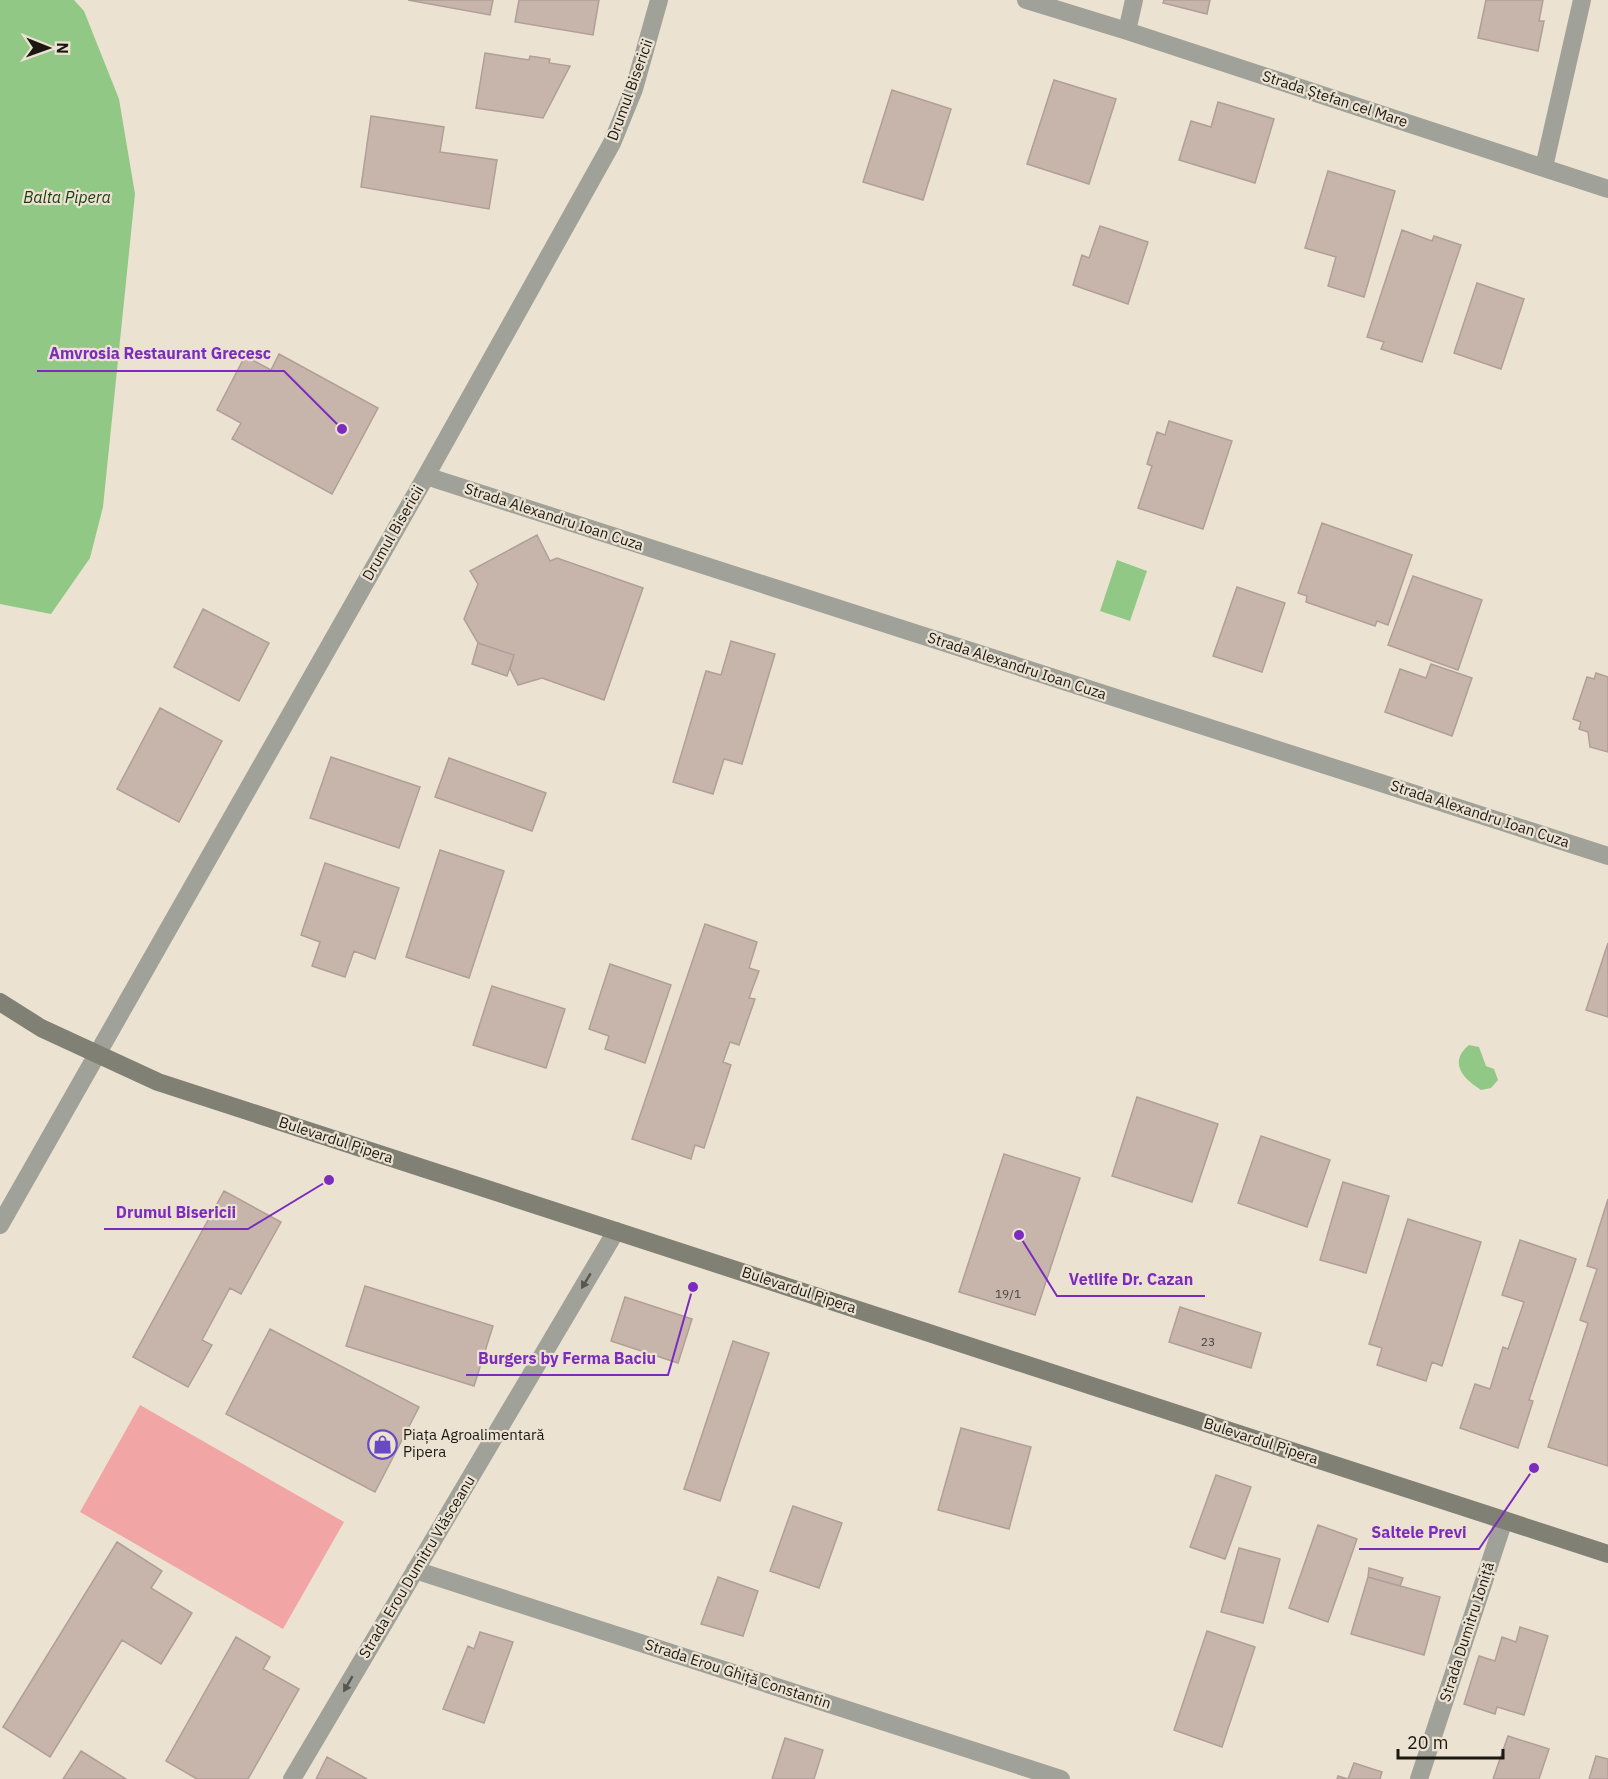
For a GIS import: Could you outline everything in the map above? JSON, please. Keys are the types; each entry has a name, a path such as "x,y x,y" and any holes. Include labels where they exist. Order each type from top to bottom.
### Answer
{"main road":[{"name":"Bulevardul Pipera","path":"0,1002 41,1028 178,1089 1608,1554"}],"street":[{"name":"Drumul Bisericii","path":"0,1225 426,476 612,143 634,89 659,0"},
{"name":"Strada Ștefan cel Mare","path":"1026,0 1608,189"},
{"path":"1127,31 1134,0"},
{"path":"1544,167 1582,0"},
{"name":"Strada Alexandru Ioan Cuza","path":"426,476 1608,856"},
{"name":"Strada Erou Dumitru Vlăsceanu","path":"292,1779 616,1231"},
{"name":"Strada Dumitru Ioniță","path":"1419,1779 1504,1520"},
{"name":"Strada Erou Ghiță Constantin","path":"415,1570 1061,1779"}],"shaded area":[{"path":"140,1405 344,1522 283,1629 80,1512"}],"water":[{"name":"Balta Pipera","path":"0,0 74,0 84,11 119,99 135,194 103,507 90,558 51,614 0,604"},
{"path":"1117,560 1147,571 1130,621 1100,611"},
{"path":"1469,1045 1479,1047 1486,1066 1494,1069 1498,1080 1491,1088 1481,1090 1460,1070 1459,1058"}],"building":[{"path":"408,0 493,0 490,15"},
{"path":"519,0 599,0 593,35 515,22"},
{"path":"1164,0 1210,0 1207,14 1163,3"},
{"path":"1486,0 1543,0 1539,21 1544,21 1538,51 1478,38"},
{"path":"485,53 529,60 530,56 550,59 549,63 570,66 543,118 476,108"},
{"path":"1054,80 1116,99 1089,184 1027,164"},
{"path":"892,90 951,109 923,200 863,182"},
{"path":"1218,102 1274,119 1255,183 1179,160 1191,121 1211,127"},
{"path":"371,116 444,127 440,152 497,160 489,209 361,187"},
{"path":"1328,171 1395,191 1364,297 1328,286 1336,257 1305,248"},
{"path":"1100,226 1148,242 1128,304 1073,285 1082,255 1089,258"},
{"path":"1402,230 1432,241 1434,236 1461,245 1422,362 1381,349 1384,342 1367,337"},
{"path":"1477,283 1524,299 1501,369 1454,353"},
{"path":"279,354 378,408 332,494 232,439 241,423 217,410 245,356 271,370"},
{"path":"1169,421 1232,441 1203,529 1138,508 1152,466 1147,464 1157,432 1165,435"},
{"path":"1322,523 1412,555 1388,625 1377,621 1375,626 1306,602 1307,596 1298,593"},
{"path":"537,535 550,561 557,558 643,588 604,700 542,678 518,685 510,669 514,655 478,643 464,619 478,584 470,571"},
{"path":"1413,576 1482,600 1458,670 1388,645"},
{"path":"1237,587 1285,603 1262,672 1213,656"},
{"path":"203,609 269,643 239,701 174,667"},
{"path":"731,641 775,654 742,764 724,759 713,794 673,782 706,671 721,675"},
{"path":"478,643 514,655 507,676 472,664"},
{"path":"1431,664 1472,678 1452,736 1385,712 1400,669 1426,678"},
{"path":"1596,673 1608,677 1608,752 1590,747 1588,732 1579,729 1581,722 1573,719 1587,677 1594,679"},
{"path":"160,708 222,741 179,822 117,789"},
{"path":"331,757 420,787 399,848 310,818"},
{"path":"449,758 546,793 532,831 435,797"},
{"path":"440,850 504,871 469,978 406,957"},
{"path":"325,863 399,888 375,959 354,951 345,977 312,966 320,942 301,935"},
{"path":"705,924 757,942 749,968 759,971 749,998 755,999 739,1045 730,1042 723,1062 731,1065 704,1148 695,1145 691,1159 632,1139"},
{"path":"1608,943 1608,1017 1586,1010"},
{"path":"610,964 671,985 645,1063 605,1049 609,1036 589,1029"},
{"path":"492,986 565,1009 546,1068 473,1045"},
{"path":"1137,1097 1218,1124 1192,1202 1112,1176"},
{"path":"1261,1136 1330,1160 1307,1227 1238,1203"},
{"path":"1004,1154 1080,1178 1035,1315 959,1292"},
{"path":"1343,1182 1389,1196 1366,1273 1320,1260"},
{"path":"224,1191 281,1222 241,1294 230,1288 202,1340 212,1345 188,1387 133,1357"},
{"path":"1608,1199 1608,1466 1548,1447 1588,1323 1580,1320 1597,1269 1587,1266"},
{"path":"1408,1219 1481,1242 1442,1366 1432,1362 1426,1381 1377,1365 1382,1348 1369,1344"},
{"path":"1520,1240 1576,1259 1529,1400 1533,1401 1518,1448 1460,1428 1475,1384 1490,1389 1503,1347 1508,1349 1524,1302 1502,1295"},
{"path":"365,1286 493,1326 474,1386 346,1346"},
{"path":"625,1297 692,1319 678,1363 611,1341"},
{"path":"1180,1307 1261,1333 1251,1368 1169,1342"},
{"path":"270,1329 419,1407 375,1492 226,1414"},
{"path":"733,1341 769,1353 720,1501 684,1489"},
{"path":"961,1428 1031,1447 1009,1529 938,1510"},
{"path":"1216,1475 1251,1487 1225,1559 1190,1547"},
{"path":"793,1506 842,1523 819,1588 770,1571"},
{"path":"1318,1525 1357,1539 1328,1622 1289,1608"},
{"path":"117,1542 162,1571 151,1588 192,1613 161,1664 122,1640 50,1757 3,1727"},
{"path":"1239,1548 1280,1559 1263,1623 1221,1612"},
{"path":"1369,1568 1403,1578 1400,1586 1368,1577"},
{"path":"718,1577 758,1591 743,1636 701,1624"},
{"path":"1368,1577 1440,1597 1424,1655 1351,1634"},
{"path":"1520,1627 1548,1636 1524,1715 1497,1707 1495,1714 1464,1704 1479,1656 1495,1661 1502,1637 1516,1642"},
{"path":"1207,1631 1255,1647 1222,1747 1174,1730"},
{"path":"480,1632 513,1642 484,1723 443,1709 468,1646 474,1649"},
{"path":"236,1637 270,1657 263,1669 299,1689 248,1779 197,1779 166,1761"},
{"path":"1508,1736 1549,1749 1539,1779 1493,1779"},
{"path":"785,1738 823,1750 814,1779 772,1779"},
{"path":"81,1751 126,1779 63,1779"},
{"path":"1596,1756 1608,1759 1608,1779 1589,1779"},
{"path":"327,1757 367,1779 316,1779"},
{"path":"1354,1763 1382,1772 1380,1779 1348,1779"}],"place":[{"name":"Amvrosia Restaurant Grecesc","path":"342,429"},
{"name":"Drumul Bisericii","path":"329,1180"},
{"name":"Vetlife Dr. Cazan","path":"1019,1235"},
{"name":"Burgers by Ferma Baciu","path":"693,1287"},
{"name":"Piața Agroalimentară Pipera","path":"382,1444"},
{"name":"Saltele Previ","path":"1534,1468"}]}
